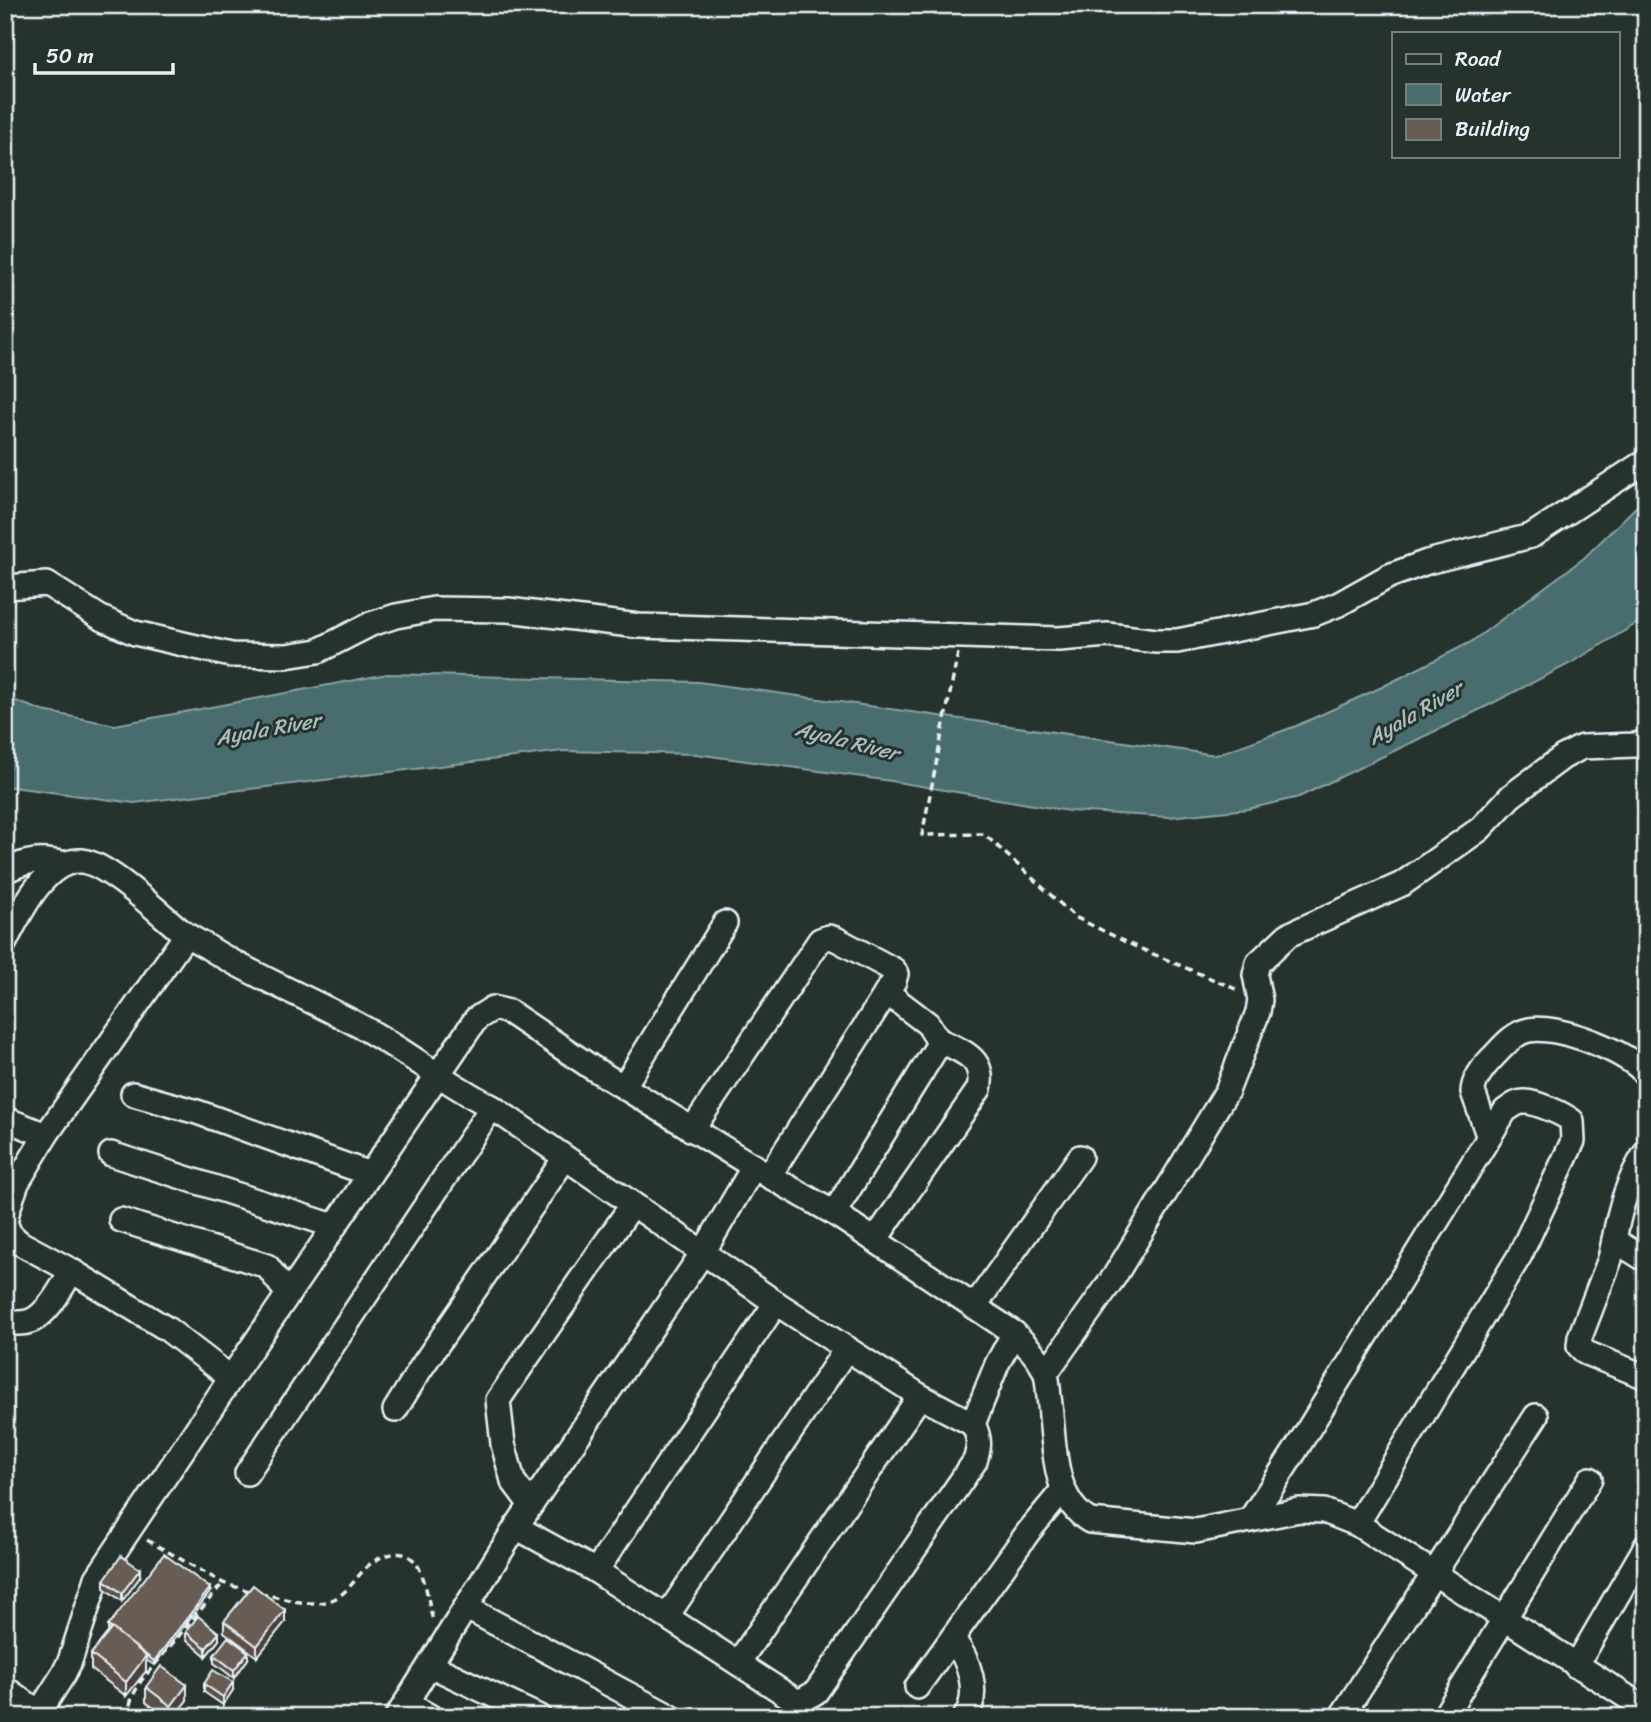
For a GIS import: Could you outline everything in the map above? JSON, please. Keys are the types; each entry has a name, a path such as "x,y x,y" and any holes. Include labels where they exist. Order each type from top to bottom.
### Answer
{"street":[{"path":"5,587 47,584 101,618 135,633 231,655 286,656 318,651 371,624 434,609 508,610 639,626 1059,639 1108,635 1177,641 1314,614 1339,604 1389,576 1427,562 1531,536 1646,461"},
{"path":"1046,1373 1114,1276 1227,1091 1258,1012 1255,975 1258,963 1288,936 1402,884 1480,830 1511,796 1563,757 1582,747 1646,742"},
{"path":"5,871 21,863 47,859 65,864"},
{"path":"5,942 22,910 47,874 65,864 81,861 93,864 111,874 186,935 233,963 369,1031 492,1107 776,1303 920,1396 973,1424 979,1437 975,1461 816,1692 792,1708 738,1663 667,1616 596,1571 516,1527"},
{"path":"624,1086 725,923"},
{"path":"186,935 11,1181 5,1223 13,1243 72,1271 167,1329 231,1378"},
{"path":"431,1717 402,1710 531,1504 704,1251 896,978 894,970 836,939 829,937 820,940 692,1130"},
{"path":"875,1240 979,1088 982,1076 979,1065 959,1050 938,1040 928,1024 886,992"},
{"path":"5,1694 37,1716 70,1661 92,1589 231,1378 476,1019 493,1008 509,1012 692,1130 834,1213 1014,1333 1036,1355 1046,1373 1063,1490 1071,1506 1090,1521 1196,1531 1299,1510 1324,1511 1357,1524 1646,1709"},
{"path":"1488,1135 1473,1086 1488,1063 1518,1034 1530,1030 1549,1030 1601,1045 1628,1058 1646,1075"},
{"path":"834,1213 937,1046 938,1040"},
{"path":"133,1094 197,1112 370,1174"},
{"path":"1250,1520 1504,1111 1514,1104 1525,1102 1566,1115 1572,1121 1573,1141 1520,1255 1357,1524"},
{"path":"247,1473 492,1107"},
{"path":"5,1119 46,1135"},
{"path":"1646,1152 1632,1173 1621,1205 1610,1259 1580,1337 1580,1346 1586,1353 1646,1377"},
{"path":"111,1154 334,1226"},
{"path":"974,1307 1080,1157"},
{"path":"395,1410 565,1158"},
{"path":"531,1504 513,1481 503,1444 498,1400 632,1205"},
{"path":"121,1220 267,1266 288,1294"},
{"path":"1614,1240 1646,1260"},
{"path":"5,1323 33,1320 46,1309 72,1271"},
{"path":"596,1571 776,1303"},
{"path":"973,1424 997,1364 1014,1333"},
{"path":"667,1616 846,1348"},
{"path":"738,1663 920,1396"},
{"path":"1341,1717 1536,1416"},
{"path":"1444,1717 1590,1479"},
{"path":"917,1688 1029,1531 1063,1490"},
{"path":"1576,1666 1646,1546"},
{"path":"467,1608 671,1717"},
{"path":"952,1639 967,1659 970,1675 971,1708 965,1717"},
{"path":"430,1665 538,1717"}],"path":[{"path":"962,634 922,835 984,834 1074,917 1259,1000"},
{"path":"130,1530 233,1588 314,1603 333,1600 370,1563 386,1555 406,1554 416,1563 424,1578 431,1613 442,1645"},
{"path":"127,1717 132,1697 141,1681 223,1583"}],"water":[{"name":"Ayala River","path":"1646,497 1646,618 1571,663 1299,797 1248,809 1169,817 1069,811 891,781 696,754 563,751 134,803 5,786 5,697 43,711 115,725 387,674 699,682 1216,755 1296,726 1471,642 1584,558"}],"building":[{"path":"164,1554 210,1588 154,1661 108,1626"},
{"path":"121,1556 140,1569 122,1593 104,1580"},
{"path":"253,1585 285,1610 257,1646 224,1621"},
{"path":"198,1616 219,1633 206,1648 186,1632"},
{"path":"112,1628 146,1656 126,1682 91,1654"},
{"path":"228,1637 248,1652 234,1670 214,1655"},
{"path":"161,1666 187,1685 171,1706 146,1687"},
{"path":"213,1670 233,1682 223,1697 204,1684"}]}
